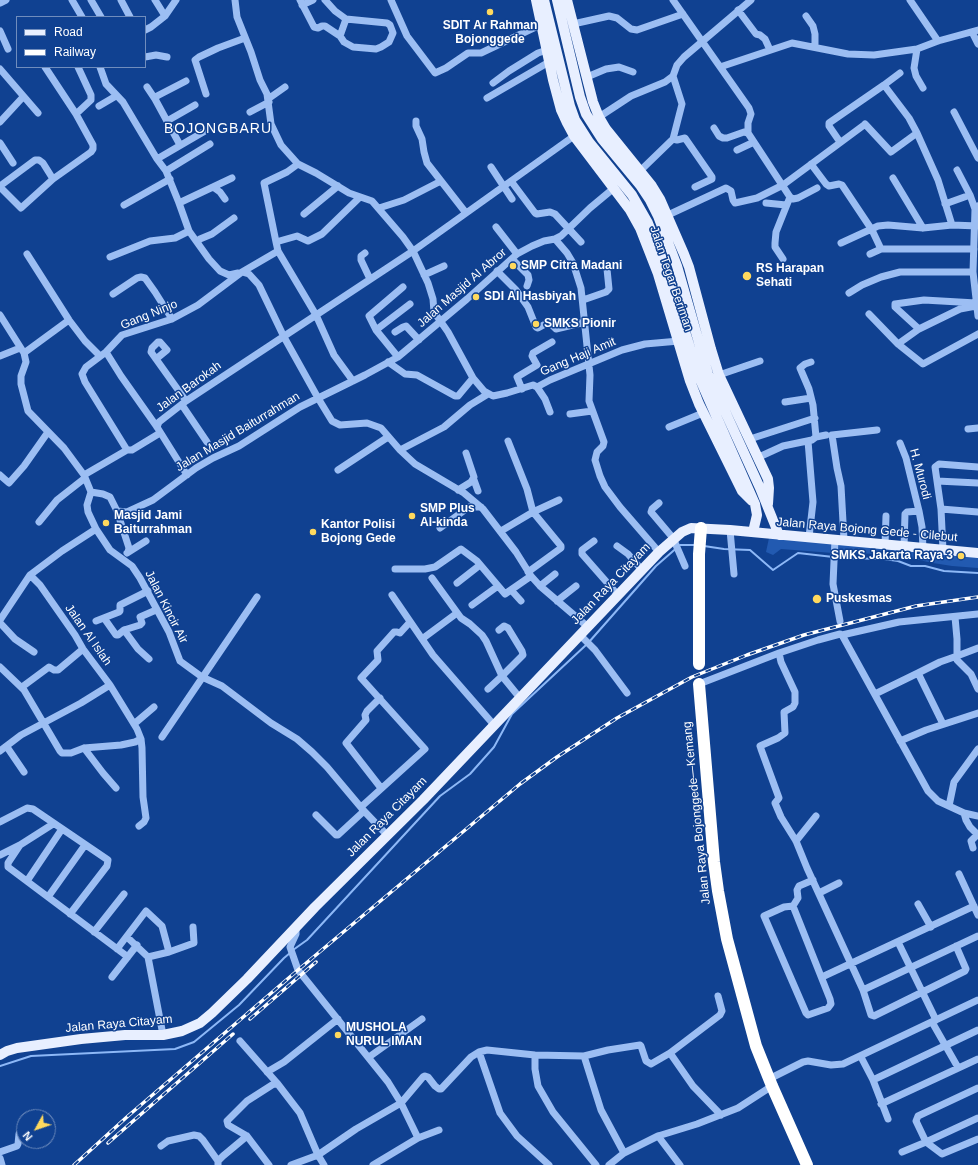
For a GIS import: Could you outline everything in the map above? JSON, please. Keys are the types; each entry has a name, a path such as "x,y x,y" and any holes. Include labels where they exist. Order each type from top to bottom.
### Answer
{"highway":[{"path":"699,664 699,554 701,533"},
{"name":"Jalan Raya Bojonggede—Kemang","path":"699,684 704,761 718,891 727,940 756,1046 770,1083 807,1165"}],"main road":[{"name":"Jalan Tegar Beriman","path":"536,0 561,110 574,136 630,210 640,228 658,274 678,342 708,400 755,504 757,515 753,532"},
{"name":"Jalan Tegar Beriman","path":"544,0 570,106 575,120 589,142 632,195 641,210 666,270 699,377 708,400 740,444 779,535"},
{"name":"Jalan Tegar Beriman","path":"557,0 580,97 586,114 602,139 650,200 677,266 708,374 708,400 703,413 742,491 755,504"},
{"name":"Jalan Tegar Beriman","path":"566,0 587,77 592,102 599,117 660,199 689,267 719,375 759,457 769,484 768,508"},
{"path":"619,145 622,163"},
{"path":"656,243 667,239"},
{"path":"708,400 727,392"},
{"name":"Jalan Raya Citayam","path":"0,1055 17,1048 81,1039 125,1035 163,1034 189,1028 200,1023 247,979 315,907 423,800 520,698 583,637 588,626 659,552 674,541 682,532 692,528 701,533 730,530 753,532"},
{"name":"Jalan Raya Bojong Gede - Cilebut","path":"753,532 978,553"}],"street":[{"path":"0,3 6,0"},
{"path":"72,0 81,16"},
{"path":"91,0 100,16"},
{"path":"121,0 129,16"},
{"path":"155,0 165,16"},
{"path":"146,30 165,16 176,0"},
{"path":"235,0 237,17 268,101 271,124 276,136 286,152 298,164 359,198 369,199 379,208 413,251 431,291 434,312 448,332 473,378 480,388 488,394 470,405 444,427 400,450"},
{"path":"313,0 301,3 314,27 318,28 324,26 340,36 344,42 353,46 376,49 384,45 391,38 393,33 392,29 387,23 346,19 334,11 325,0"},
{"path":"391,0 407,36 435,73 446,68 468,53 481,53 487,51 542,24"},
{"path":"674,0 749,108 751,114 748,123 748,132 790,197 793,199 798,198 817,188"},
{"path":"640,171 673,139 682,104 674,76 677,65 702,41 751,0"},
{"path":"910,0 938,41"},
{"path":"738,10 756,34 765,39 770,50"},
{"path":"573,24 609,16 617,18 631,29 637,30 683,14"},
{"path":"806,16 813,26 815,46"},
{"path":"340,36 346,19"},
{"path":"0,31 8,49"},
{"path":"720,67 792,43 815,46 848,54 874,56 917,49 938,41 975,31 978,44"},
{"path":"206,94 195,60 218,48 245,38"},
{"path":"917,49 914,68 916,76 923,88"},
{"path":"493,83 508,71 538,53 547,50"},
{"path":"146,56 156,55 167,57"},
{"path":"487,98 550,62"},
{"path":"587,77 606,69 618,67 633,72"},
{"path":"0,68 38,113"},
{"path":"46,68 76,114 93,145 93,149 53,179 21,208 0,186 35,160 39,160 43,163 53,179"},
{"path":"76,114 91,100 91,95 78,68"},
{"path":"100,68 106,84 123,102 157,159 166,171 189,231 209,259 220,271 229,276 242,272 249,274 259,285 284,336 332,421 348,425 367,423 380,428 400,450 423,470 458,490 484,510 501,531 530,574 540,586 588,626"},
{"path":"840,142 829,126 829,123 900,73"},
{"path":"599,117 631,96 666,82 674,76"},
{"path":"155,99 156,96 186,81"},
{"path":"884,85 909,118 917,133 938,180 952,224"},
{"path":"147,87 180,145"},
{"path":"250,112 268,101 285,87"},
{"path":"99,106 116,96"},
{"path":"0,122 23,97"},
{"path":"167,121 195,105"},
{"path":"954,112 978,158"},
{"path":"416,120 416,126 422,139 427,163 466,213"},
{"path":"668,215 726,188 731,192 735,203 757,198 783,185 866,124 891,152 917,133"},
{"path":"714,128 719,136 723,138 748,132"},
{"path":"157,159 205,131"},
{"name":"Jalan Barokah","path":"187,475 159,430 159,422 184,403 413,251 574,136"},
{"path":"673,139 677,140 685,138 712,177 712,179 695,187"},
{"path":"737,150 754,142"},
{"path":"0,143 13,163"},
{"path":"166,171 210,144"},
{"path":"298,164 287,172 264,182 278,251 316,315 334,355 353,381"},
{"path":"811,164 826,184 829,186 839,184 842,185 872,230 881,249"},
{"path":"491,167 512,199"},
{"path":"957,170 976,207 977,226 973,272 978,316"},
{"path":"179,202 232,178"},
{"path":"893,178 923,228"},
{"path":"124,205 170,180"},
{"path":"379,208 404,200 441,180"},
{"path":"510,181 535,213 550,212 555,214 581,242"},
{"path":"304,214 338,186"},
{"path":"213,187 220,192 224,199"},
{"name":"Jalan Masjid Al Abror","path":"318,398 398,357 515,257 532,246 544,241 555,239 569,229 614,188"},
{"path":"945,204 970,195"},
{"path":"783,259 775,247 776,232 790,197"},
{"path":"276,242 296,236 308,241 322,234 359,198"},
{"path":"766,203 786,205"},
{"path":"197,242 200,239 212,234 234,218"},
{"path":"841,243 878,226 888,225 923,228 952,224 977,226"},
{"path":"496,226 528,275 529,280 527,286"},
{"path":"110,257 150,241 175,238 189,231"},
{"path":"555,239 573,263 581,288 590,375 589,402 604,442 603,446 597,452 595,460 600,476 605,487 628,518 659,552"},
{"path":"870,254 881,249 974,249"},
{"name":"Gang Ninjo","path":"127,450 85,382 82,374 86,367 103,354 122,336 172,319 198,305 242,272 278,251"},
{"path":"365,253 361,256 361,260 370,279"},
{"path":"27,254 69,320 85,341 103,354 121,376 159,430 132,450 127,450 85,477 57,500 39,522"},
{"path":"424,275 444,266"},
{"path":"583,300 606,292 609,289 607,269"},
{"path":"498,271 516,290 528,307 536,327 538,328 549,322 556,329 585,322"},
{"path":"849,293 862,285 881,277 900,272 973,272"},
{"path":"113,294 137,278 145,278 172,319"},
{"path":"398,357 376,330 369,316 403,287"},
{"path":"919,329 895,307 895,304 924,300 976,304"},
{"path":"376,330 410,304"},
{"path":"898,344 919,329 960,309 976,304"},
{"path":"869,314 898,344 923,364 978,334"},
{"path":"0,315 22,350 26,362 21,376 21,384 28,412 64,448 85,477 91,492 110,497 117,511 129,548 128,552"},
{"path":"0,356 22,350 69,320"},
{"path":"395,332 403,326 406,326 418,340"},
{"path":"522,389 517,377 537,365 532,356 533,353 552,342"},
{"name":"Gang Haji Amit","path":"488,394 493,396 533,385 537,386 622,350 645,344 678,342"},
{"path":"156,359 207,442"},
{"path":"719,375 760,361"},
{"path":"388,362 405,374 417,375 455,396 458,396 473,378"},
{"path":"811,362 804,364 800,368 811,398 815,418 816,437"},
{"path":"537,386 545,399 550,412"},
{"name":"Jalan Masjid Baiturrahman","path":"117,511 127,512 153,500 213,458 239,446 300,407 318,398"},
{"path":"785,402 811,398"},
{"path":"570,414 592,411"},
{"path":"669,427 703,413"},
{"path":"750,439 815,418"},
{"path":"968,429 978,428"},
{"path":"840,621 833,584 834,554 840,539 841,486 832,435 877,430"},
{"path":"0,475 9,483 24,466 48,432"},
{"path":"759,457 783,446 808,441 815,439 816,437 826,435"},
{"path":"338,470 388,437"},
{"path":"395,569 430,568 442,563 461,549 480,565 505,594 512,591 561,548 561,546 533,512 527,489 508,441"},
{"path":"808,441 813,502 809,537"},
{"name":"H. Murodi","path":"900,443 906,458 919,511 922,527 923,548"},
{"path":"466,453 478,491"},
{"path":"943,550 941,509 935,470 936,465 978,467"},
{"path":"458,490 474,480"},
{"path":"937,481 978,483"},
{"name":"Jalan Kincir Air","path":"91,492 87,505 96,530 110,550 132,566 148,591 180,661 202,677 222,686 271,723 297,739 322,762 362,809 387,835"},
{"path":"501,531 533,512 559,500"},
{"path":"659,503 652,509 651,512 674,541 685,566"},
{"path":"440,528 469,507 484,510"},
{"path":"941,509 978,512"},
{"name":"H. Murodi","path":"904,547 905,514 907,512 919,511"},
{"path":"885,545 886,516"},
{"path":"34,652 15,639 0,622 30,575 62,551 96,530"},
{"path":"730,530 734,574"},
{"path":"120,557 146,541"},
{"path":"594,541 582,550 582,554 618,595"},
{"path":"617,546 628,554 642,570"},
{"path":"456,583 480,565"},
{"path":"540,586 555,574"},
{"name":"Jalan Al Islah","path":"30,575 40,585 75,635 82,649 110,685 126,710 141,739"},
{"path":"432,578 461,618 482,635 502,676 520,698"},
{"path":"472,605 498,586"},
{"path":"557,601 576,586"},
{"path":"96,621 119,612 120,605 148,591"},
{"path":"512,591 521,601"},
{"path":"392,595 445,670 494,726"},
{"path":"162,737 257,597"},
{"path":"104,618 116,635 118,635 124,630 140,625 142,623 140,617 156,610"},
{"path":"422,639 457,613"},
{"path":"699,684 779,653 840,634 842,635 919,619 978,614"},
{"path":"955,617 958,639 957,660 974,674 978,689"},
{"path":"316,815 336,835 338,835 381,788 425,749 363,680 362,677 378,660 377,651 394,632 400,633 410,622"},
{"path":"488,689 523,655 508,628 504,626 499,630"},
{"path":"124,630 138,649 149,659"},
{"path":"842,635 928,791 938,801 978,816"},
{"path":"583,637 595,650 627,693"},
{"path":"875,694 940,662 978,648"},
{"path":"22,687 49,667 54,670 58,670 82,649"},
{"path":"779,653 781,662 795,692 795,703 784,712 785,733 778,738 760,746 779,798 776,803 781,817 796,841 807,868 814,880 863,990 871,1015 874,1016 965,971 966,969 956,946"},
{"path":"0,667 22,687 62,753 71,753 84,748 121,745 141,739 143,797 146,818 140,826"},
{"path":"918,673 943,724"},
{"path":"0,751 21,735 81,703 110,685"},
{"path":"380,698 367,711 365,715 366,720 346,743 381,788"},
{"path":"134,724 154,707"},
{"path":"900,741 926,730 978,713"},
{"path":"7,747 24,772"},
{"path":"84,748 102,773 116,788"},
{"path":"949,806 954,782 975,760 978,749"},
{"path":"0,822 30,808 108,860 108,863 70,914"},
{"path":"964,812 970,827 978,835 971,841 973,848"},
{"path":"796,841 816,816"},
{"path":"0,855 20,845 54,824"},
{"path":"27,881 62,829"},
{"path":"20,845 7,865 48,898 128,957"},
{"path":"48,898 85,845"},
{"path":"959,874 978,915"},
{"path":"793,906 798,898 797,890 799,886 814,880"},
{"path":"819,893 839,883"},
{"path":"94,932 124,894"},
{"path":"918,904 931,927"},
{"path":"793,906 830,999 830,1006 808,1015 764,916 784,907 793,906"},
{"path":"822,977 974,906"},
{"path":"117,949 144,912 147,912 162,926 170,952"},
{"path":"148,957 170,952 194,943 193,927"},
{"path":"296,928 296,934 290,947 298,970 388,1082 401,1103 418,1138"},
{"path":"863,990 978,936"},
{"path":"126,937 137,945 148,957 163,1034"},
{"path":"898,942 923,993 934,1021 956,1064"},
{"path":"112,977 137,945"},
{"path":"291,1165 318,1155 356,1129 401,1103 423,1077 426,1076 439,1089 441,1089 471,1057 487,1050 535,1055 584,1056 608,1050 640,1045 646,1061 651,1064 670,1053 720,1015 722,1012 718,996"},
{"path":"609,1165 624,1153 658,1136 738,1108 770,1083 803,1062 808,1061 831,1065 843,1064 861,1057 978,1000"},
{"path":"267,1072 284,1062 338,1019"},
{"path":"368,1057 422,1019"},
{"path":"873,1080 978,1030"},
{"path":"240,1041 277,1083 300,1113 318,1155 324,1165"},
{"path":"480,1052 500,1113 517,1136 549,1165"},
{"path":"670,1053 693,1086 721,1115"},
{"path":"535,1055 535,1069 538,1086 553,1112 596,1165"},
{"path":"584,1056 601,1110 624,1153"},
{"path":"861,1057 873,1080 888,1119"},
{"path":"881,1104 978,1059"},
{"path":"269,1165 247,1136 228,1125 227,1121 247,1101 272,1084 277,1083"},
{"path":"978,1088 918,1116 916,1122 926,1142 942,1154 978,1139"},
{"path":"902,1152 978,1118"},
{"path":"373,1165 418,1138 439,1130"},
{"path":"161,1146 168,1141 194,1135 199,1136 218,1163 247,1136"},
{"path":"658,1136 680,1165"},
{"path":"0,1152 16,1146"},
{"path":"0,1158 2,1165"}],"shaded area":[{"path":"769,538 978,555 978,568 933,563 891,554 833,553 781,549 773,555 766,552"}],"waterway":[{"path":"589,642 656,566 680,545 695,545"},
{"path":"704,546 724,549 750,550 773,570 798,553 842,558 884,559 898,561 911,566 925,566 944,571 978,573"},
{"path":"293,950 307,940 440,796 470,774 494,747 512,714 586,645"},
{"path":"0,1066 31,1056 175,1049 194,1042 239,1005 290,953"}],"railway":[{"path":"74,1165 128,1116 298,970 520,784 557,757 617,718 692,677 747,655 804,635 916,606 978,597"},
{"path":"250,1019 316,962"},
{"path":"108,1143 233,1034"}],"place":[{"name":"SDIT Ar Rahman Bojonggede","path":"490,12"},
{"name":"SMP Citra Madani","path":"513,266"},
{"name":"RS Harapan Sehati","path":"747,276"},
{"name":"SDI Al Hasbiyah","path":"476,297"},
{"name":"SMKS Pionir","path":"536,324"},
{"name":"SMP Plus Al-kinda","path":"412,516"},
{"name":"Masjid Jami Baiturrahman","path":"106,523"},
{"name":"Kantor Polisi Bojong Gede","path":"313,532"},
{"name":"SMKS Jakarta Raya 3","path":"961,556"},
{"name":"Puskesmas","path":"817,599"},
{"name":"MUSHOLA NURUL IMAN","path":"338,1035"}],"district":[{"name":"BOJONGBARU","path":"218,129"}]}
